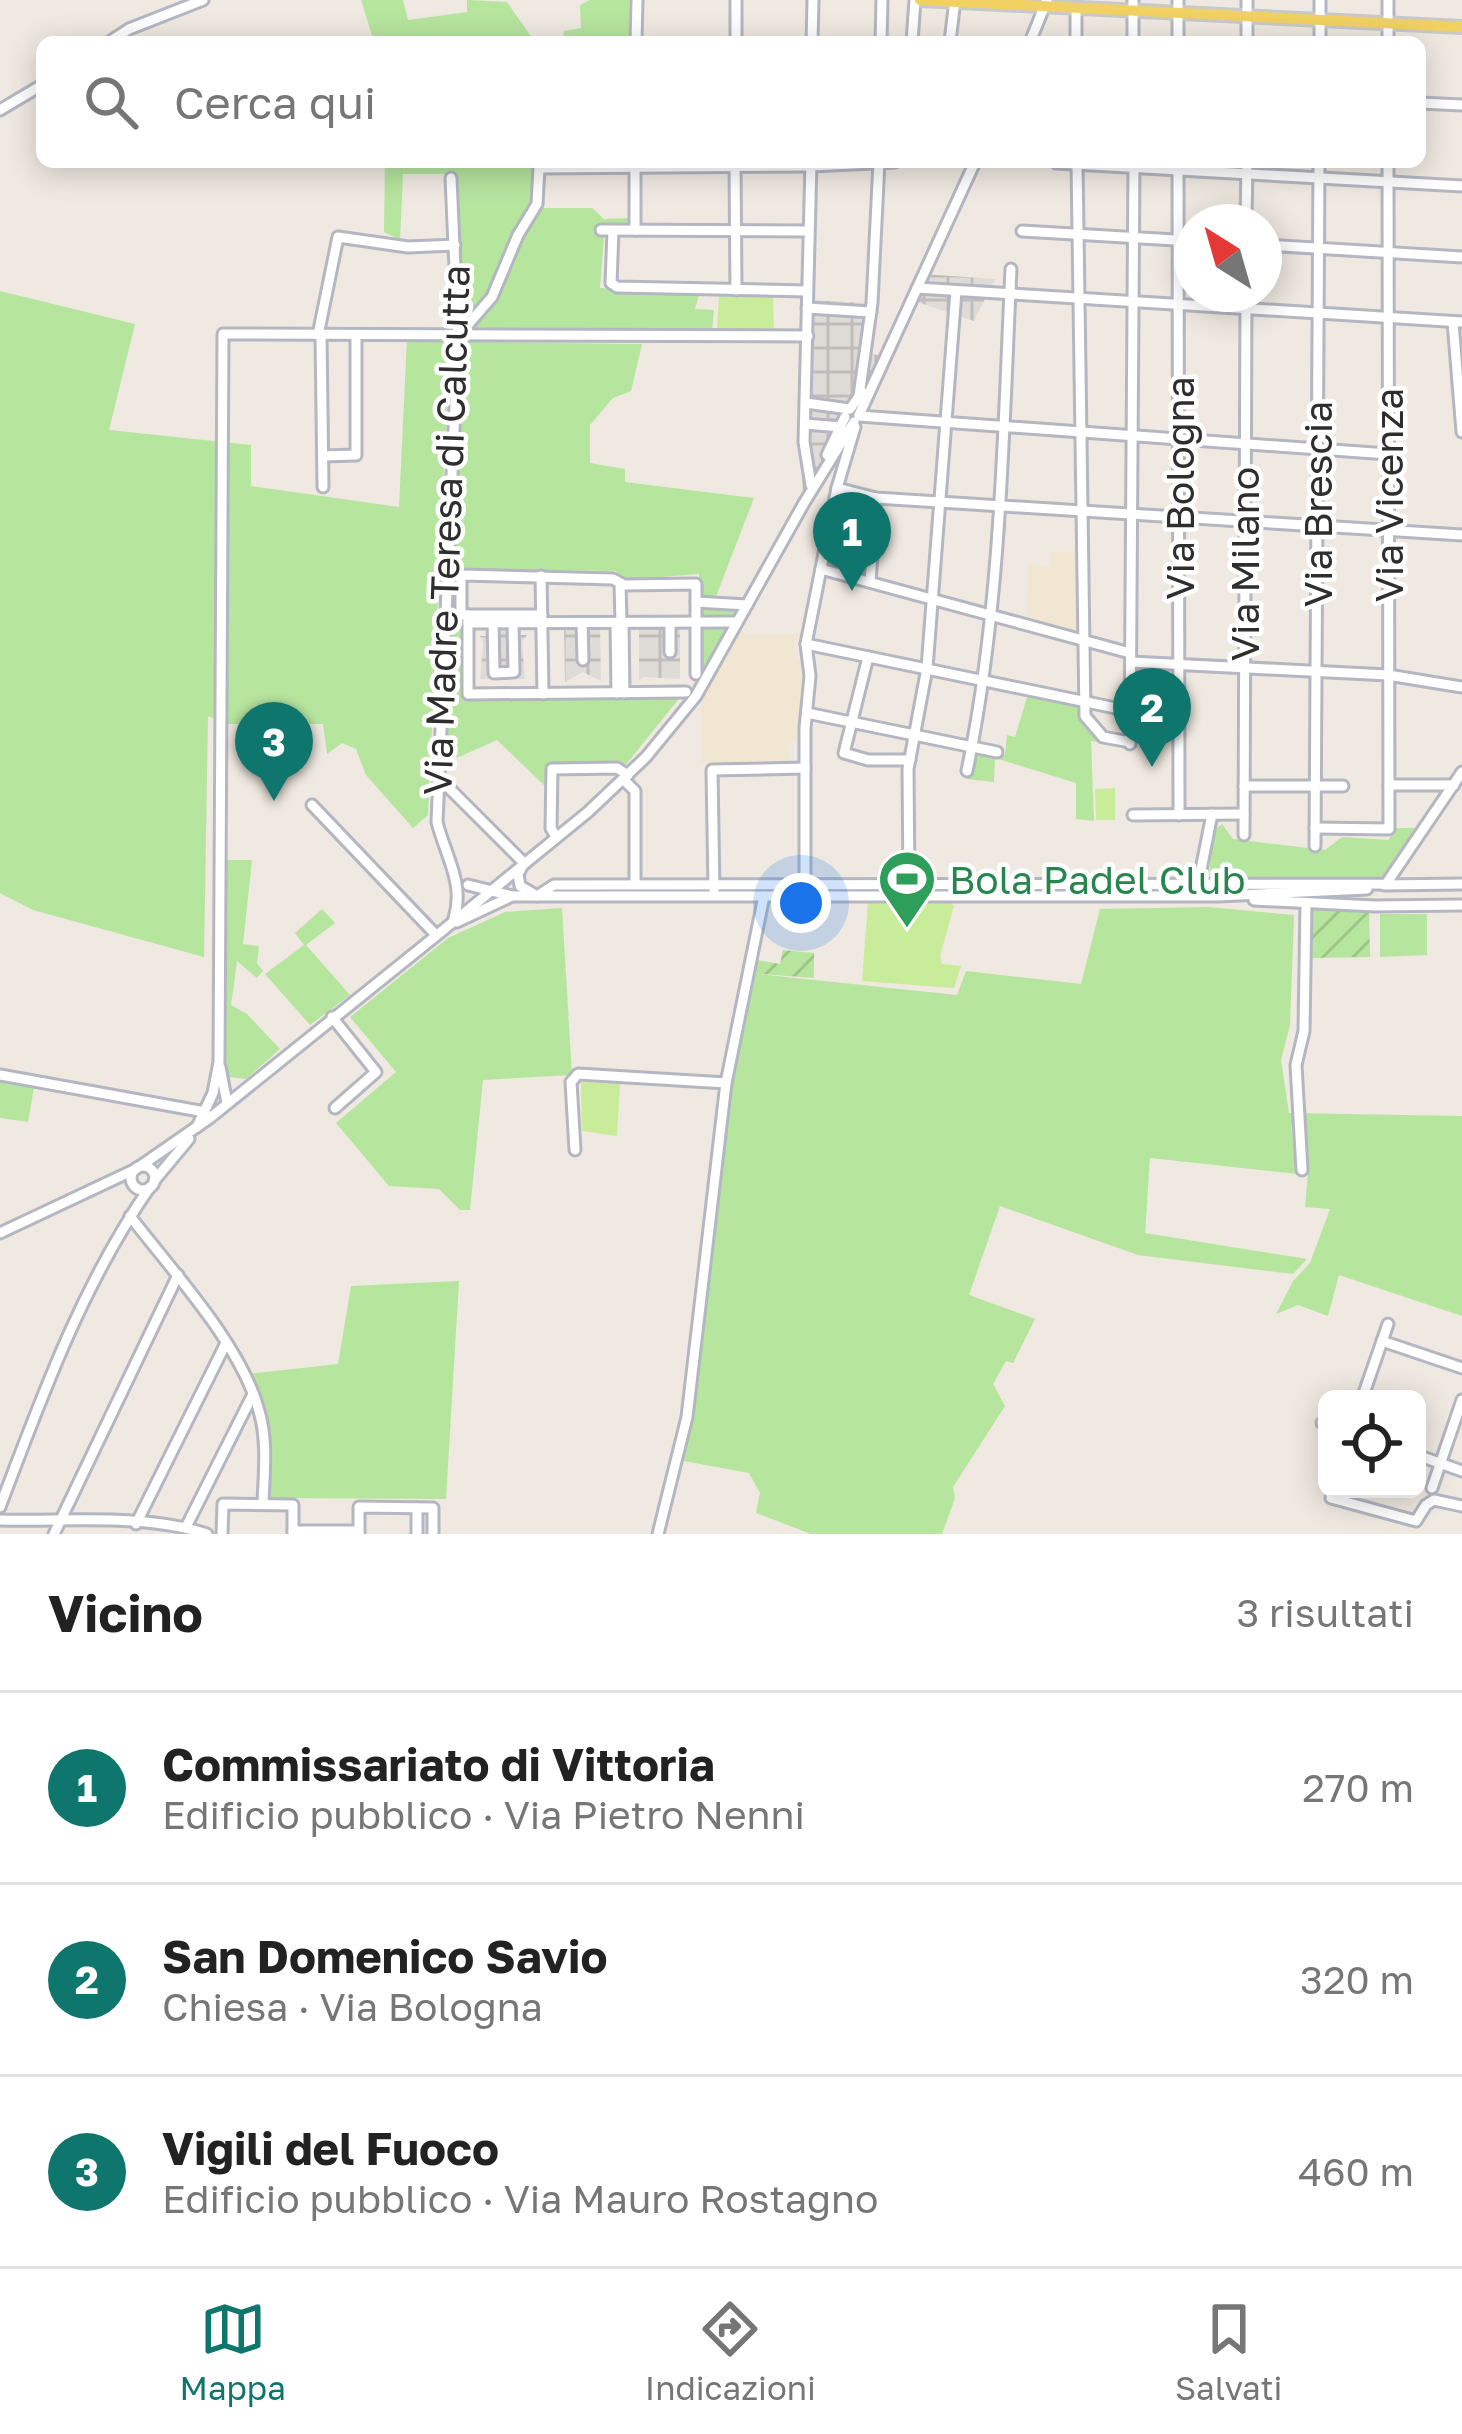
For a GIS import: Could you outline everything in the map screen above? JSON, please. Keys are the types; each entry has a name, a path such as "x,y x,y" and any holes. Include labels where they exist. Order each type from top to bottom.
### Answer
{"main road":[{"path":"918,0 1076,8 1178,6 1247,17 1462,27"}],"street":[{"path":"118,36 203,0"},
{"path":"636,36 637,0"},
{"path":"736,0 736,36"},
{"path":"812,36 813,0"},
{"path":"881,36 882,0"},
{"path":"913,36 918,0"},
{"path":"1247,0 1247,36"},
{"path":"1320,0 1320,36"},
{"path":"1388,0 1388,36"},
{"path":"951,36 955,1"},
{"path":"1033,36 1047,3"},
{"path":"1133,5 1133,36"},
{"path":"1076,8 1076,36"},
{"path":"0,110 36,89"},
{"path":"1426,103 1462,105"},
{"path":"458,336 492,298 518,235 537,204 539,168"},
{"path":"635,168 635,230"},
{"path":"736,168 736,290"},
{"path":"811,168 805,424 811,485"},
{"path":"860,396 871,311 879,168"},
{"path":"0,1232 137,1168 197,1127 626,778 696,696 827,465 884,357 971,168"},
{"path":"1077,168 1085,716 1103,737 1130,743 1134,168"},
{"name":"Via Bologna","path":"1178,168 1178,204"},
{"path":"1246,204 1247,168 1318,178 1462,186"},
{"name":"Via Brescia","path":"1315,846 1319,168"},
{"name":"Via Vicenza","path":"1315,828 1389,829 1388,168"},
{"name":"Via Madre Teresa di Calcutta","path":"452,178 458,336 437,821 457,879 454,921"},
{"path":"807,291 629,289 611,283 607,230 808,231"},
{"path":"1022,231 1174,240"},
{"path":"323,487 320,335 338,237 408,247 455,245"},
{"path":"1282,246 1462,257"},
{"path":"967,771 984,680 990,614 1011,269"},
{"path":"917,288 1174,305"},
{"path":"909,885 910,760 927,668 956,291"},
{"path":"807,308 871,311"},
{"name":"Via Bologna","path":"1178,312 1179,815"},
{"name":"Via Milano","path":"1244,835 1246,312"},
{"path":"1282,312 1457,322 1462,426"},
{"path":"0,1507 78,1310 107,1250 208,1114 219,1062 223,334 808,336"},
{"path":"323,456 356,455 356,335"},
{"path":"864,351 884,357"},
{"path":"805,884 806,644 852,417 884,357"},
{"path":"806,404 852,417"},
{"path":"804,502 852,417"},
{"path":"805,424 852,417 1388,454"},
{"path":"827,465 841,472"},
{"path":"837,488 876,498 1462,535"},
{"path":"870,582 876,498"},
{"path":"820,569 1131,657 1179,664 1388,675 1462,687"},
{"path":"696,674 696,622 696,602 696,584 461,575 461,615 468,619 582,623 670,622 696,622 737,622"},
{"path":"541,576 546,694"},
{"path":"620,583 621,693"},
{"path":"696,602 747,605"},
{"path":"468,619 468,694 686,692"},
{"path":"493,619 513,623 544,620"},
{"path":"493,619 494,673 514,672 513,623"},
{"path":"670,622 670,652"},
{"path":"582,623 583,660"},
{"path":"806,644 1130,710"},
{"path":"868,657 844,753 868,760 910,760"},
{"path":"807,713 997,752"},
{"path":"556,837 551,828 552,769 617,768 635,791 635,884"},
{"path":"714,889 712,770 805,769"},
{"path":"457,879 512,896 805,884 1218,896 1357,892 1385,884 1462,772"},
{"path":"439,778 524,862"},
{"path":"1389,785 1454,785"},
{"path":"1244,786 1343,786"},
{"path":"312,806 439,933"},
{"path":"1198,885 1212,814"},
{"path":"1133,815 1244,814"},
{"path":"524,862 518,880 524,891 536,896"},
{"path":"471,887 512,873"},
{"path":"536,896 554,884 635,884 764,896 1462,884"},
{"path":"471,887 473,905"},
{"path":"439,933 512,896"},
{"path":"658,1534 687,1418 726,1083 764,896"},
{"path":"1218,896 1306,903 1462,905"},
{"path":"458,897 473,905"},
{"path":"1302,1170 1295,1066 1304,1031 1306,903"},
{"path":"332,1017 376,1072 335,1108"},
{"path":"219,1062 227,1103"},
{"path":"575,1150 572,1082 578,1074 726,1083"},
{"path":"0,1075 208,1114"},
{"path":"224,1079 247,1088"},
{"path":"212,1096 217,1103 227,1103"},
{"path":"137,1168 151,1169 152,1184"},
{"path":"137,1168 131,1214 178,1275 254,1394 265,1437 263,1504"},
{"path":"93,1189 152,1184"},
{"path":"54,1534 178,1275"},
{"path":"1365,1390 1388,1324"},
{"path":"1382,1341 1462,1369"},
{"path":"136,1524 225,1345"},
{"path":"186,1527 254,1394"},
{"path":"1432,1488 1462,1400"},
{"path":"1426,1459 1462,1471"},
{"path":"1331,1498 1416,1521 1434,1500 1462,1506"},
{"path":"222,1534 223,1504 293,1504 293,1533 359,1533 359,1507 433,1508 433,1534"},
{"path":"417,1508 417,1534"},
{"path":"0,1520 186,1527 207,1534"}],"shaded area":[{"path":"923,274 995,279 974,321 911,300"},
{"path":"802,300 872,303 864,351 884,357 859,413 804,503 798,437"},
{"path":"1049,552 1077,553 1079,635 1027,619 1028,563 1049,568"},
{"path":"486,623 519,623 519,635 527,635 522,642 525,679 480,679 480,636 486,636"},
{"path":"564,623 600,623 601,681 583,672 565,682"},
{"path":"639,623 680,623 680,679 639,680"},
{"path":"737,634 803,634 794,640 794,654 804,674 801,720 786,748 792,763 701,763 701,698"}],"green space":[{"path":"361,0 403,0 408,20 467,12 467,0 507,2 531,36 372,36"},
{"path":"590,0 629,0 629,36 563,36 564,31 581,28 580,5"},
{"path":"385,168 541,168 540,208 592,208 604,219 628,218 627,225 599,224 593,232 604,236 600,288 699,295 695,309 714,310 712,330 468,332 462,327 455,174 403,174 400,240 384,232"},
{"path":"0,291 135,324 109,430 251,445 251,486 399,507 407,339 450,340 428,815 413,828 366,775 356,749 342,743 327,754 323,724 226,724 208,716 204,957 33,910 0,893"},
{"path":"719,295 773,296 774,330 717,330"},
{"path":"462,342 642,344 631,391 613,398 590,425 590,463 625,469 625,482 754,498 715,599 700,598 699,574 623,580 616,571 455,569"},
{"path":"697,603 744,606 697,689"},
{"path":"451,618 463,619 463,698 682,695 624,767 616,763 551,764 548,789 497,740 459,757 445,756"},
{"path":"1028,694 1075,704 1089,729 1110,744 1091,741 1094,821 1076,819 1076,783 995,758 994,782 967,779 973,748 1005,755 1007,735 1015,737"},
{"path":"1115,788 1115,820 1096,820 1095,789"},
{"path":"1222,824 1233,839 1325,850 1342,837 1389,840 1394,828 1419,828 1378,881 1209,879 1212,833"},
{"path":"225,860 252,860 243,944 259,946 257,963 263,971 257,978 237,961 231,1005 247,1014 280,1049 246,1079 229,1077 222,1062"},
{"name":"Bola Padel Club","path":"868,902 950,902 954,906 940,956 942,964 961,966 954,988 862,981"},
{"path":"1209,907 1294,915 1290,1025 1281,1060 1289,1113 1462,1116 1462,1316 1339,1275 1328,1316 1298,1305 1276,1314 1293,1281 1310,1263 1330,1209 1305,1207 1308,1174 1291,1124 1298,1174 1150,1158 1145,1233 1307,1259 1293,1274 1138,1255 1000,1206 969,1295 1035,1319 1013,1363 1006,1361 993,1384 1005,1406 953,1487 955,1498 942,1534 811,1534 756,1513 760,1493 749,1473 684,1461 749,973 957,995 966,971 1081,984 1100,909"},
{"path":"562,908 572,1075 483,1080 470,1210 460,1210 439,1189 389,1186 336,1123 396,1072 350,1017 448,938 505,912"},
{"path":"322,909 335,923 306,945 350,995 310,1025 265,974 304,945 295,933"},
{"path":"1369,910 1370,957 1309,958 1310,911"},
{"path":"1380,914 1427,914 1427,955 1380,957"},
{"path":"783,950 814,953 814,978 749,973 752,959 780,964"},
{"path":"0,1080 34,1087 28,1122 0,1118"},
{"path":"581,1082 620,1084 617,1136 582,1131"},
{"path":"459,1281 446,1499 268,1498 267,1413 248,1374 338,1364 351,1286"}],"place":[{"name":"Commissariato di Vittoria","path":"852,591"},
{"name":"San Domenico Savio","path":"1152,767"},
{"name":"Vigili del Fuoco","path":"274,801"},
{"name":"Bola Padel Club","path":"907,930"}]}
